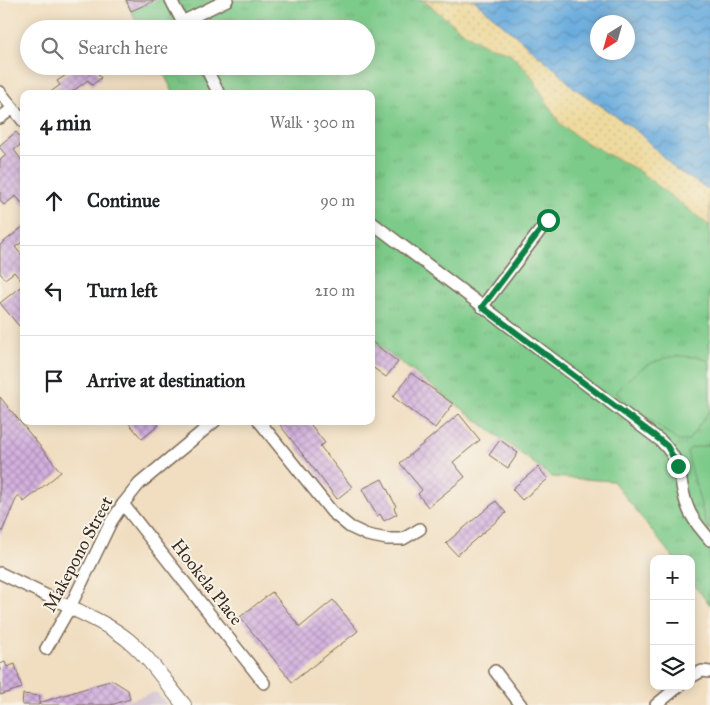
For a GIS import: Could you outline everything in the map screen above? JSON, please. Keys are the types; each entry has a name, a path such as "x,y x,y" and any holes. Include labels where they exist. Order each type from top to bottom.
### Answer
{"main road":[{"path":"70,607 103,623 127,639 147,658 184,705"}],"street":[{"path":"171,0 181,20"},
{"path":"193,20 227,0"},
{"path":"210,75 217,90"},
{"path":"0,92 20,117"},
{"path":"0,118 13,108"},
{"path":"482,307 548,220"},
{"path":"375,225 667,446 678,466 688,510 710,540"},
{"name":"Makepono Street","path":"46,649 70,607 111,522 123,504 139,484 210,425"},
{"path":"262,425 332,512 350,527 367,535 403,540 420,529"},
{"name":"Hookela Place","path":"123,504 264,683"},
{"path":"0,574 70,607"},
{"path":"494,671 521,705"},
{"path":"695,675 702,671 710,672"},
{"path":"656,705 674,690"}],"shaded area":[{"path":"156,692 167,705 114,705"}],"green space":[{"path":"126,0 474,0 665,161 710,190 710,605 695,586 695,555 671,555 613,481 552,477 375,343 375,90 172,90 164,75 375,75 375,20 136,20"},
{"path":"677,356 697,357 710,361 710,410 688,441 678,441 616,393 642,368"},
{"path":"710,445 710,530 706,524 687,452 691,448"}],"sand":[{"path":"423,0 474,0 555,69 574,88 638,132 675,169 710,190 710,226 636,169 583,141 560,124 530,74 510,53 482,44 458,28"}],"water":[{"path":"474,0 710,0 710,190 675,169 638,132 574,88 555,69"}],"building":[{"path":"126,0 156,0 131,11"},
{"path":"66,75 99,75 101,78 92,85 88,80 74,90 53,90 60,85 57,81"},
{"path":"16,132 20,137 20,145 14,150 20,158 20,201 16,196 4,205 0,200 0,160 6,155 0,148 0,145"},
{"path":"20,229 20,244 15,247 20,253 20,279 14,272 5,279 0,273 0,245"},
{"path":"20,287 20,325 19,326 0,303"},
{"path":"375,344 398,362 386,377 375,369"},
{"path":"411,373 453,404 435,428 393,397"},
{"path":"0,397 20,422 20,425 23,425 61,472 24,502 18,495 0,536"},
{"path":"459,414 480,440 453,462 465,477 428,507 418,494 422,490 400,463"},
{"path":"130,425 159,425 142,439"},
{"path":"280,425 311,425 325,443 320,446 352,487 337,499"},
{"path":"500,440 518,453 508,468 489,455"},
{"path":"538,467 548,479 522,500 512,489"},
{"path":"382,479 396,506 394,508 397,514 384,521 380,514 377,516 362,489"},
{"path":"496,501 506,513 457,555 446,543"},
{"path":"272,592 300,627 333,600 358,631 292,682 240,617"},
{"path":"5,662 7,667 15,664 22,688 0,695 0,664"},
{"path":"112,680 128,690 130,699 111,705 40,705 39,703"},
{"path":"23,694 40,696 39,705 22,705"}],"route":[{"path":"548,220 482,307 655,436 667,446 678,466"}]}
